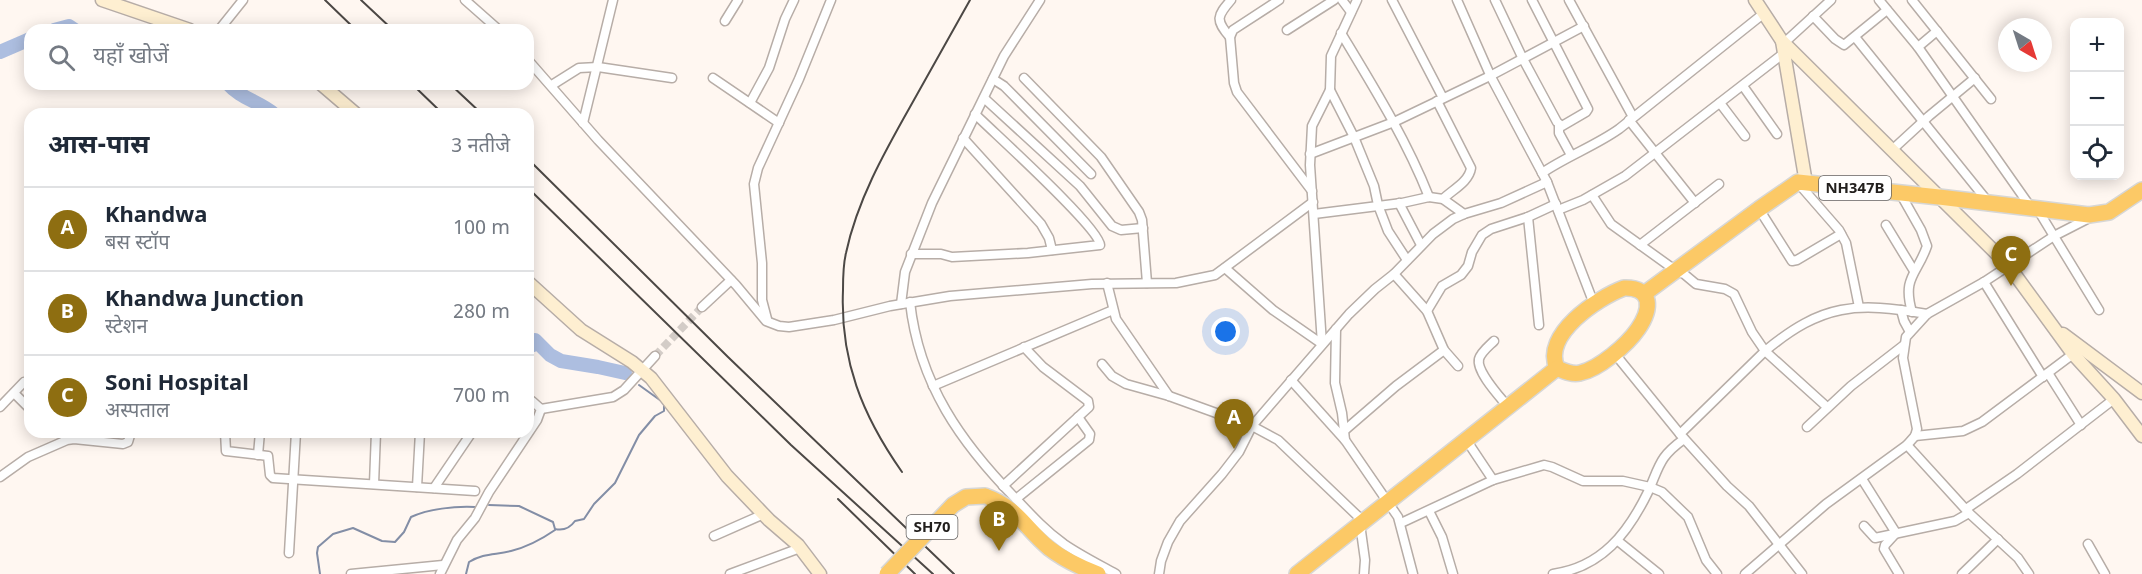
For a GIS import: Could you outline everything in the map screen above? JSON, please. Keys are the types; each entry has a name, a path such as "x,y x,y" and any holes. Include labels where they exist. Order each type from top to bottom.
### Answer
{"highway":[{"path":"2097,214 2105,205 2142,179"},
{"name":"NH347B","path":"1644,294 1759,208 1802,182 2097,214 2115,209 2142,190"},
{"path":"1624,288 1632,288 1644,294 1648,306 1638,330 1615,354 1579,373 1557,368 1554,360 1559,340 1581,314 1594,304 1611,293 1624,288"},
{"path":"1297,574 1557,368"},
{"name":"SH70","path":"887,574 952,505 966,497 985,496 1012,509 1050,549 1098,574"}],"main road":[{"path":"102,0 172,24"},
{"path":"1755,0 1783,46 2008,265 2073,354 2114,399 2142,436"},
{"path":"1783,46 1802,182"},
{"path":"328,90 349,108"},
{"path":"534,287 581,330 642,370 666,395 727,476 800,548 820,574"},
{"path":"2057,330 2142,393"}],"street":[{"path":"224,24 243,0"},
{"path":"465,0 492,24"},
{"path":"583,123 613,0"},
{"path":"725,21 738,0"},
{"path":"750,103 769,68 785,19 794,0"},
{"path":"769,322 762,300 762,263 754,184 758,168 831,0"},
{"path":"1040,0 1009,48 932,203 905,272 905,303 921,359 951,421 963,440 1045,529 1066,545 1116,574"},
{"path":"1230,37 1219,20 1221,12 1231,0"},
{"path":"1279,0 1233,30 1230,37 1235,88 1312,191"},
{"path":"1287,30 1334,0"},
{"path":"1342,0 1351,12"},
{"path":"1322,344 1310,154 1312,126 1330,90 1331,56 1357,0"},
{"path":"1392,0 1471,168 1465,180 1443,199"},
{"path":"1457,0 1491,76 1547,182 1594,304"},
{"path":"1495,0 1559,126 1559,133 1571,155"},
{"path":"1533,0 1588,109 1559,126"},
{"path":"1569,0 1631,119 1695,203"},
{"path":"1427,311 1442,286 1461,275 1468,266 1472,252 1482,235 1497,226 1592,195 1625,176 1743,86 1831,0"},
{"path":"1879,0 1918,47 2035,209 2099,310"},
{"path":"1912,0 1991,99"},
{"path":"1813,16 1840,44 1848,44 1887,10"},
{"path":"1542,173 1605,138 1762,14"},
{"path":"1310,154 1394,122 1491,76 1584,26"},
{"path":"1918,47 1937,31"},
{"path":"1341,33 1394,122 1418,169 1429,197"},
{"path":"1855,37 1990,204"},
{"path":"534,66 583,123 731,280 765,321 789,327 950,296 1107,283 1176,283 1200,279 1215,275 1226,268 1313,202"},
{"path":"552,86 579,68 598,67 672,78"},
{"path":"712,78 779,123"},
{"path":"1024,78 1101,157 1140,212 1148,283"},
{"path":"1892,150 1975,78"},
{"path":"993,79 1004,86 1091,174"},
{"path":"1743,86 1777,134"},
{"path":"1330,90 1354,137 1374,186 1378,205 1388,231 1407,260"},
{"path":"984,98 1080,186 1112,226 1121,230 1143,228"},
{"path":"1720,103 1745,136"},
{"path":"911,254 941,254 952,257 1097,246 1101,242 1082,218 975,114"},
{"path":"963,138 1041,224 1049,238 1052,250"},
{"path":"1159,574 1168,542 1180,521 1239,452 1252,426 1322,344 1375,289 1394,274 1421,245 1443,226 1464,214 1501,203 1547,182"},
{"path":"1802,182 1846,243 1859,307"},
{"path":"1640,245 1719,184"},
{"path":"1899,193 1926,243 1926,249 1909,284 1907,296 1912,312"},
{"path":"1592,195 1611,224 1675,270 1696,284 1725,289 1734,294 1752,332 1765,351 1827,407"},
{"path":"1314,214 1429,197 1443,199 1464,214"},
{"path":"1399,203 1421,245"},
{"path":"1759,208 1792,261 1841,234"},
{"path":"1745,574 1826,504 1907,445 1915,436 1917,420 1903,358 1904,345 1906,337 1927,314 1984,282 2054,236 2097,214"},
{"path":"1528,217 1539,325"},
{"path":"1886,225 1914,272"},
{"path":"1226,268 1273,310 1322,344"},
{"path":"1394,274 1427,311 1444,350 1458,366"},
{"path":"702,307 731,280"},
{"path":"1984,282 2081,425"},
{"path":"1107,283 1113,310 1124,332 1169,396"},
{"path":"1553,574 1576,568 1598,557 1618,541 1639,510 1659,463 1668,450 1779,339 1816,317 1832,311 1859,307 1927,314"},
{"path":"933,386 1113,310"},
{"path":"1901,310 1910,332"},
{"path":"1336,329 1335,383 1345,435"},
{"path":"1494,341 1483,351 1479,364 1482,373 1509,408"},
{"path":"1807,427 1827,407 1904,345"},
{"path":"1003,486 1089,407 1088,401 1043,368 1024,347"},
{"path":"1345,435 1396,386 1444,350"},
{"path":"1615,354 1682,437 1727,486 1749,506 1802,574"},
{"path":"1915,436 1963,431 1982,422 2073,354"},
{"path":"541,409 613,397 624,390 655,356"},
{"path":"1102,364 1118,380 1252,426 1278,440 1362,523 1364,574"},
{"path":"1291,380 1345,435 1388,502 1401,523 1413,574"},
{"path":"0,407 24,382"},
{"path":"14,393 24,404"},
{"path":"1864,526 1875,538 1955,521 2114,399"},
{"path":"534,403 541,409"},
{"path":"534,425 541,409"},
{"path":"1016,499 1089,440 1090,434 1078,417"},
{"path":"0,477 28,457 67,440 123,444 128,442 129,438"},
{"path":"225,438 226,451 269,457 272,478 475,491"},
{"path":"258,455 259,438"},
{"path":"289,553 296,438"},
{"path":"374,484 376,438"},
{"path":"417,487 420,438"},
{"path":"434,488 468,438"},
{"path":"351,574 442,570 457,540 475,518 489,492 527,438"},
{"path":"1467,441 1493,480"},
{"path":"1907,445 1967,511 2018,558 2029,574"},
{"path":"1401,523 1493,480 1544,465 1583,481 1623,481 1650,487 1670,498 1688,517 1706,560 1717,574"},
{"path":"1862,478 1896,533"},
{"path":"1429,511 1442,537 1453,574"},
{"path":"714,537 764,514"},
{"path":"1896,533 1884,549 1899,574"},
{"path":"1962,574 1998,539"},
{"path":"1618,541 1659,574"},
{"path":"2088,544 2105,574"},
{"path":"730,574 800,548"}],"waterway":[{"path":"0,52 24,42"},
{"path":"234,90 266,108"},
{"path":"534,342 535,340 550,355 561,361 625,373"},
{"path":"489,505 519,506 553,522 555,529 558,530 584,519 594,504 615,483 639,435 655,416 664,411 664,403 639,385"},
{"path":"320,574 318,547 333,534 353,528 382,541 395,542 404,532 411,517 442,509 475,507"},
{"path":"466,574 469,562 474,559 523,547 555,530"}],"tunnel":[{"path":"655,356 702,307"}],"railway":[{"path":"325,0 350,24"},
{"path":"361,0 387,24"},
{"path":"902,472 875,429 856,386 845,340 844,262 857,215 872,178 970,0"},
{"path":"418,90 437,108"},
{"path":"456,90 476,108"},
{"path":"534,165 728,357 954,574"},
{"path":"534,194 791,445 933,574"},
{"path":"838,499 915,574"}],"place":[{"name":"Soni Hospital","path":"2011,286"},
{"name":"Khandwa","path":"1234,449"},
{"name":"Khandwa Junction","path":"999,551"}]}
